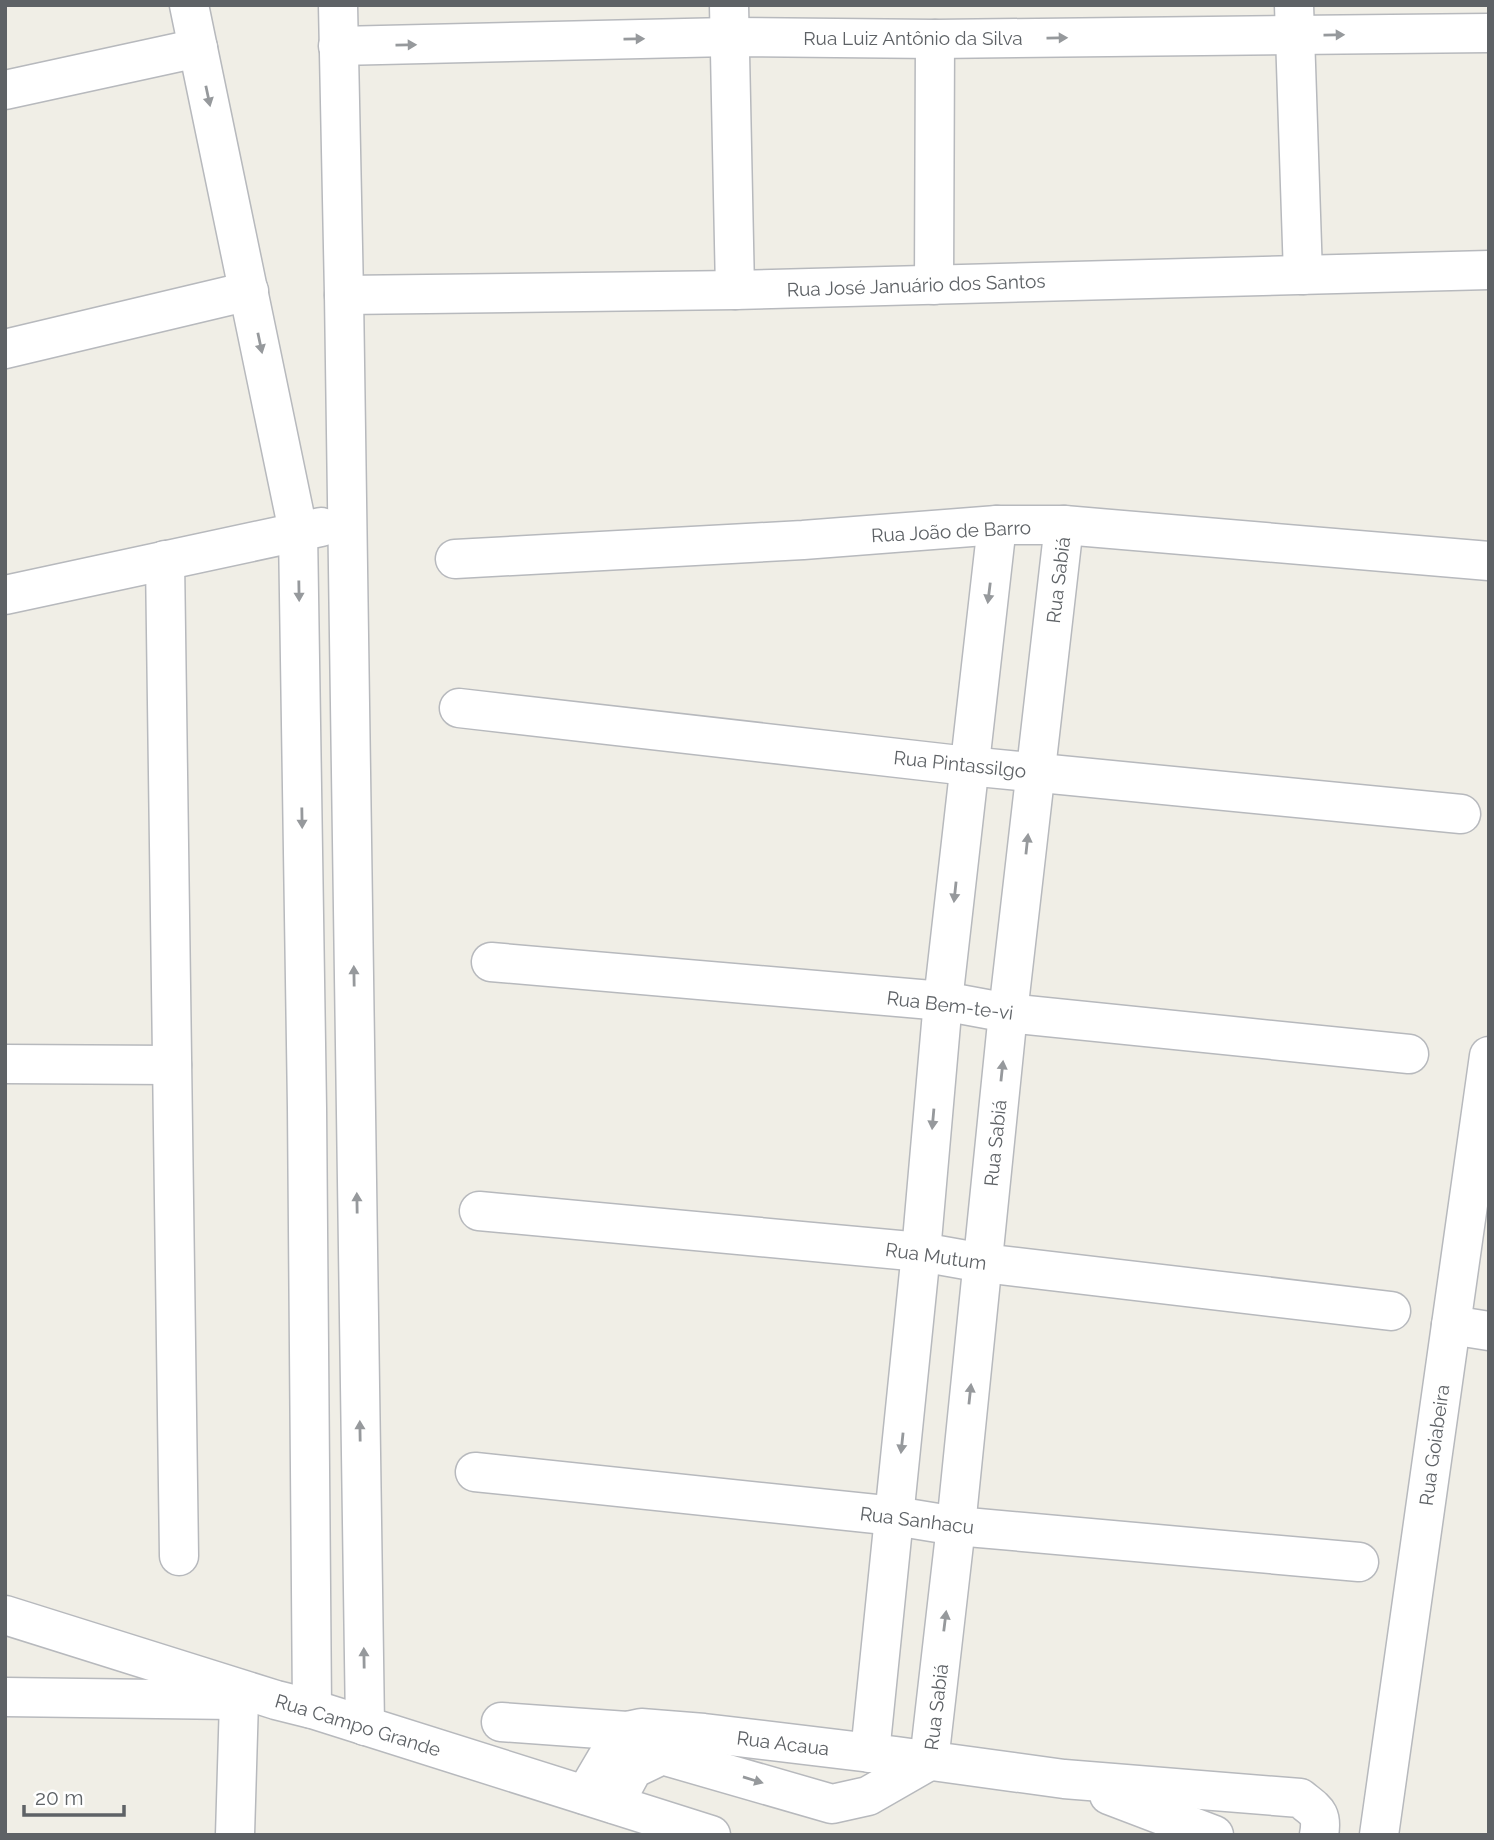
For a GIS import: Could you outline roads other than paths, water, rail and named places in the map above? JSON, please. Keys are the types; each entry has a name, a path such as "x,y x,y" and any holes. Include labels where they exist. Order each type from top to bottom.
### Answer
{"street":[{"path":"190,5 298,531 307,1108 312,1709"},
{"path":"338,5 365,1726"},
{"path":"1294,20 1303,275"},
{"name":"Rua Luiz Antônio da Silva","path":"338,46 729,21 935,39 1294,20 1489,33"},
{"path":"729,21 735,290"},
{"path":"934,285 935,39"},
{"path":"5,90 198,48"},
{"name":"Rua José Januário dos Santos","path":"344,295 735,290 1489,270"},
{"path":"5,349 249,291"},
{"path":"5,595 347,522"},
{"name":"Rua João de Barro","path":"455,559 803,540 997,526 1064,525 1489,561"},
{"name":"Rua Sabiá","path":"929,1761 956,1526 1008,1013 1064,525"},
{"path":"870,1753 921,1252 943,1001 997,526"},
{"path":"165,560 179,1556"},
{"name":"Rua Pintassilgo","path":"459,708 968,766 1461,814"},
{"name":"Rua Bem-te-vi","path":"491,962 943,1001 1008,1013 1409,1054"},
{"name":"Rua Goiabeira","path":"1379,1835 1489,1056"},
{"path":"5,1065 172,1065"},
{"path":"307,1108 356,1104"},
{"name":"Rua Mutum","path":"479,1211 921,1252 983,1263 1391,1311"},
{"path":"1451,1325 1489,1331"},
{"name":"Rua Sanhacu","path":"475,1472 895,1516 956,1526 1359,1562"},
{"name":"Rua Campo Grande","path":"5,1615 257,1700 312,1709 711,1835"},
{"path":"5,1697 257,1700 235,1835"},
{"name":"Rua Acaua","path":"501,1722 627,1731 641,1728 701,1749 870,1753 1064,1779 1300,1798 1318,1812 1321,1822 1319,1835"},
{"path":"600,1800 618,1739 627,1731"},
{"path":"600,1800 633,1769 662,1755 701,1749 832,1804 868,1796 929,1761"},
{"name":"Rua Acaua","path":"1064,1779 1214,1835"}]}
